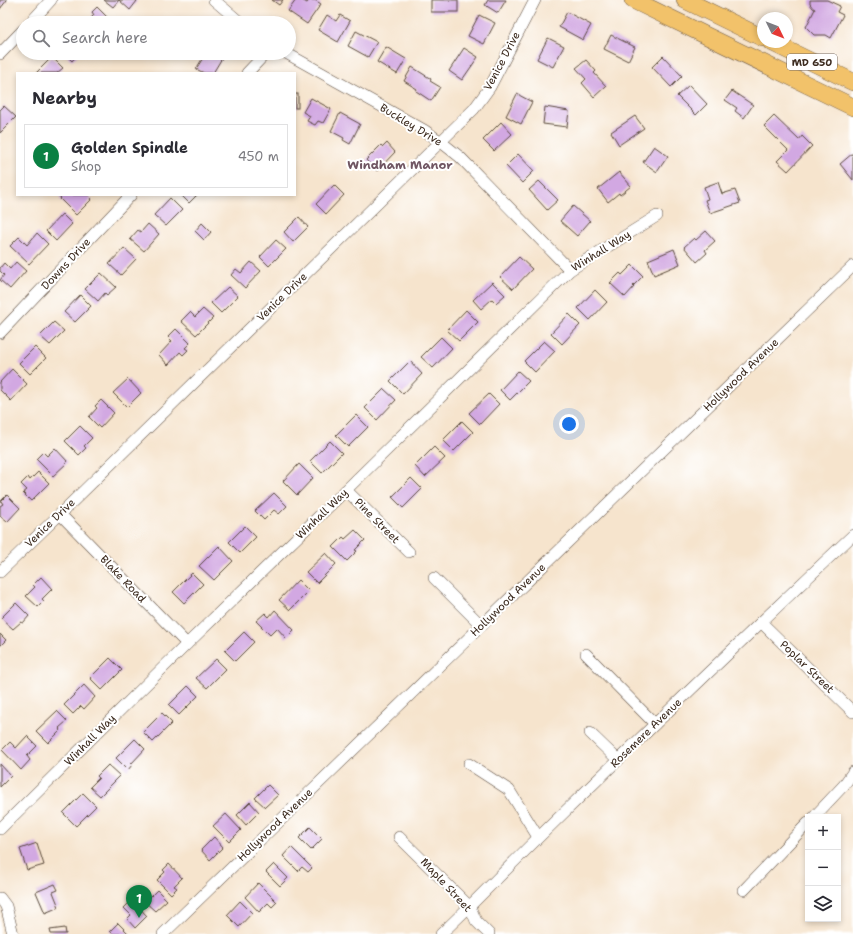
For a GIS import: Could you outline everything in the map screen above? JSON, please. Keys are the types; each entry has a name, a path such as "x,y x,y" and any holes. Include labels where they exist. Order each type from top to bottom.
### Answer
{"main road":[{"name":"MD 650","path":"632,0 853,107"},
{"path":"685,0 757,35"},
{"name":"MD 650","path":"783,48 853,82"}],"street":[{"path":"37,16 52,0"},
{"path":"214,0 233,16"},
{"name":"Venice Drive","path":"0,572 474,109 490,87 535,0"},
{"path":"0,54 16,37"},
{"name":"Buckley Drive","path":"296,59 424,130 441,142 460,157 570,270"},
{"path":"248,72 259,60"},
{"name":"Downs Drive","path":"0,333 130,196"},
{"name":"Winhall Way","path":"0,829 570,270 657,216"},
{"name":"Hollywood Avenue","path":"163,934 853,266"},
{"name":"Pine Street","path":"346,490 408,552"},
{"name":"Blake Road","path":"60,514 187,644"},
{"name":"Rosemere Avenue","path":"441,934 470,907 538,837 853,535"},
{"path":"434,578 481,625"},
{"name":"Poplar Street","path":"761,622 853,712"},
{"path":"586,654 655,724"},
{"path":"590,733 618,760"},
{"path":"469,764 509,790 538,837"},
{"path":"817,814 844,785 853,772"},
{"path":"744,890 805,826"},
{"name":"Maple Street","path":"399,837 470,907 476,921 489,934"},
{"path":"0,898 6,906 13,934"}],"building":[{"path":"0,0 7,0 0,9"},
{"path":"104,0 119,0 113,7"},
{"path":"119,0 136,0 137,1 130,10"},
{"path":"272,0 283,0 279,5"},
{"path":"296,0 302,0 307,3 309,0 315,0 321,4 307,24 288,11"},
{"path":"431,0 458,0 458,12 431,12"},
{"path":"488,0 506,0 498,13 485,5"},
{"path":"810,0 827,0 840,6 837,12 843,15 831,38 826,35 814,35 806,27 815,9 810,4"},
{"path":"97,7 106,16 93,16 94,15 92,12"},
{"path":"567,12 591,25 583,40 559,27"},
{"path":"327,15 336,21 340,15 350,21 338,42 318,30"},
{"path":"479,15 495,23 484,44 468,36"},
{"path":"356,31 377,42 368,57 348,46"},
{"path":"611,35 635,47 628,61 604,49"},
{"path":"548,38 564,46 553,67 537,59"},
{"path":"386,47 406,59 397,74 377,62"},
{"path":"464,48 478,57 462,80 449,71"},
{"path":"663,56 682,76 671,87 652,67"},
{"path":"49,60 55,60 63,68 58,72 37,72"},
{"path":"202,60 221,60 214,72 202,72 196,69"},
{"path":"586,60 596,71 594,73 606,86 594,97 582,83 586,79 576,68"},
{"path":"412,67 431,79 430,81 440,87 431,101 416,91 417,89 404,81"},
{"path":"689,85 707,104 696,115 677,96"},
{"path":"732,91 753,105 744,118 735,111 737,108 725,100"},
{"path":"296,94 298,94 298,108 296,108"},
{"path":"517,94 532,102 521,124 506,116"},
{"path":"311,98 331,109 323,123 318,121 315,125 307,121 310,116 303,112"},
{"path":"4,106 16,117 0,133 0,110"},
{"path":"545,107 569,111 567,127 543,124"},
{"path":"340,113 360,124 350,144 343,140 344,138 331,131"},
{"path":"635,116 644,128 619,145 611,132"},
{"path":"774,116 799,140 802,136 812,146 788,171 777,161 788,150 764,126"},
{"path":"501,122 512,134 494,151 483,140"},
{"path":"387,143 395,152 377,171 366,160 381,145 383,147"},
{"path":"654,146 668,156 657,172 643,162"},
{"path":"853,153 853,180 840,164"},
{"path":"518,154 534,171 522,183 506,166"},
{"path":"619,172 631,186 608,202 598,189"},
{"path":"539,181 558,200 547,210 529,190"},
{"path":"718,182 722,194 735,190 740,203 710,213 705,200 708,199 704,187"},
{"path":"334,185 344,195 326,214 316,204"},
{"path":"59,196 89,196 92,199 76,215 60,199 61,198"},
{"path":"182,196 196,196 189,203"},
{"path":"170,198 182,210 166,226 154,215"},
{"path":"573,206 590,221 577,236 560,221"},
{"path":"62,214 72,224 56,241 46,231"},
{"path":"299,217 308,227 293,242 284,232"},
{"path":"202,223 211,232 204,240 195,231"},
{"path":"148,224 159,234 144,251 130,239 138,230 141,232"},
{"path":"706,231 715,241 705,250 707,253 697,262 684,247 694,238 696,240"},
{"path":"37,233 48,244 29,264 10,246 19,237 27,245"},
{"path":"276,240 286,249 269,266 260,257"},
{"path":"124,248 136,259 121,275 109,264"},
{"path":"674,249 680,264 654,275 648,260"},
{"path":"519,257 532,269 513,289 500,277"},
{"path":"16,262 26,271 10,289 0,280 4,275 0,271 0,268 4,263 10,269"},
{"path":"251,262 261,271 245,288 231,275 236,269 241,273"},
{"path":"632,265 643,276 625,297 610,283 620,273 622,275"},
{"path":"101,273 116,287 107,295 105,293 98,301 85,289"},
{"path":"492,282 505,295 496,303 492,299 481,309 473,300"},
{"path":"228,287 238,296 221,313 211,303"},
{"path":"595,290 607,302 590,320 578,308"},
{"path":"80,295 91,306 75,322 64,312"},
{"path":"203,309 213,318 196,335 181,321 190,312 195,317"},
{"path":"466,310 478,322 459,341 447,330"},
{"path":"569,314 580,325 562,344 551,333"},
{"path":"54,322 64,331 50,345 40,336"},
{"path":"176,329 190,343 185,348 188,350 183,355 180,352 168,365 159,355 172,341 168,337"},
{"path":"441,337 452,348 433,368 421,357"},
{"path":"544,341 555,351 535,372 524,361"},
{"path":"35,347 46,358 30,374 19,363"},
{"path":"410,361 422,374 403,394 390,381"},
{"path":"12,369 27,384 11,401 0,390 0,382"},
{"path":"518,371 529,381 510,400 500,390"},
{"path":"128,379 141,393 127,407 113,393"},
{"path":"384,389 396,400 377,420 365,408"},
{"path":"489,394 499,404 480,424 469,413"},
{"path":"101,400 114,413 100,428 89,417 97,408 95,406"},
{"path":"356,415 368,427 348,447 336,435"},
{"path":"462,421 473,432 454,451 443,440"},
{"path":"80,426 92,438 84,446 86,448 79,455 65,441"},
{"path":"330,441 342,453 322,473 310,461"},
{"path":"434,447 445,458 425,477 415,466"},
{"path":"55,448 68,462 53,476 36,459 43,452 47,456"},
{"path":"299,464 313,478 297,495 283,481"},
{"path":"38,472 49,483 31,501 23,493 27,490 21,484 28,477 30,480"},
{"path":"411,478 422,489 403,508 392,497"},
{"path":"274,493 287,506 279,514 274,510 264,520 255,511"},
{"path":"7,495 20,508 7,522 0,516 0,506 3,504 1,501"},
{"path":"245,526 256,537 240,553 229,542"},
{"path":"355,530 365,540 347,561 333,547 343,537 345,539"},
{"path":"219,546 233,561 214,580 199,566"},
{"path":"326,553 336,564 317,583 306,572"},
{"path":"192,573 203,584 184,603 173,592"},
{"path":"41,577 52,589 42,599 44,601 38,607 26,596 35,587 33,585"},
{"path":"298,580 309,591 290,610 279,600"},
{"path":"16,603 29,616 23,623 21,622 13,629 1,618"},
{"path":"275,610 294,630 286,638 277,628 270,635 256,621 265,613 269,617"},
{"path":"244,632 254,642 235,661 225,651"},
{"path":"0,634 6,640 0,646"},
{"path":"110,658 122,670 102,690 90,678"},
{"path":"216,659 226,669 207,688 196,678"},
{"path":"84,685 95,697 84,709 81,706 73,714 64,705"},
{"path":"188,686 198,696 179,715 169,705"},
{"path":"57,711 67,721 59,728 61,730 48,743 36,731"},
{"path":"162,713 172,723 153,742 143,732"},
{"path":"27,736 37,746 27,756 30,760 21,770 2,750 10,742 16,748"},
{"path":"135,739 145,749 131,764 132,765 128,770 116,758"},
{"path":"0,764 11,776 0,787"},
{"path":"108,765 120,776 100,796 90,787 99,778 97,776"},
{"path":"268,785 278,795 265,807 255,798"},
{"path":"83,793 96,806 76,826 63,813"},
{"path":"250,802 259,812 246,825 237,815"},
{"path":"226,814 241,830 229,842 213,826"},
{"path":"310,827 322,839 311,850 299,838"},
{"path":"214,837 223,847 210,860 201,850"},
{"path":"37,843 44,865 27,870 20,849"},
{"path":"291,847 312,868 308,872 302,867 298,871 283,856"},
{"path":"169,864 182,878 174,886 177,888 171,894 157,880 165,872 163,870"},
{"path":"274,864 288,878 280,886 266,872"},
{"path":"258,883 277,902 272,907 268,903 259,912 245,897"},
{"path":"55,884 58,890 53,892 59,907 45,913 36,892"},
{"path":"157,890 167,900 155,911 145,902"},
{"path":"132,900 147,916 135,928 127,919 131,915 124,908"},
{"path":"240,901 252,913 239,927 227,915"},
{"path":"118,923 129,934 113,934 110,931"},
{"path":"65,928 66,934 51,934 50,930"}],"place":[{"name":"Golden Spindle","path":"139,918"}],"district":[{"name":"Windham Manor","path":"400,165"}]}
